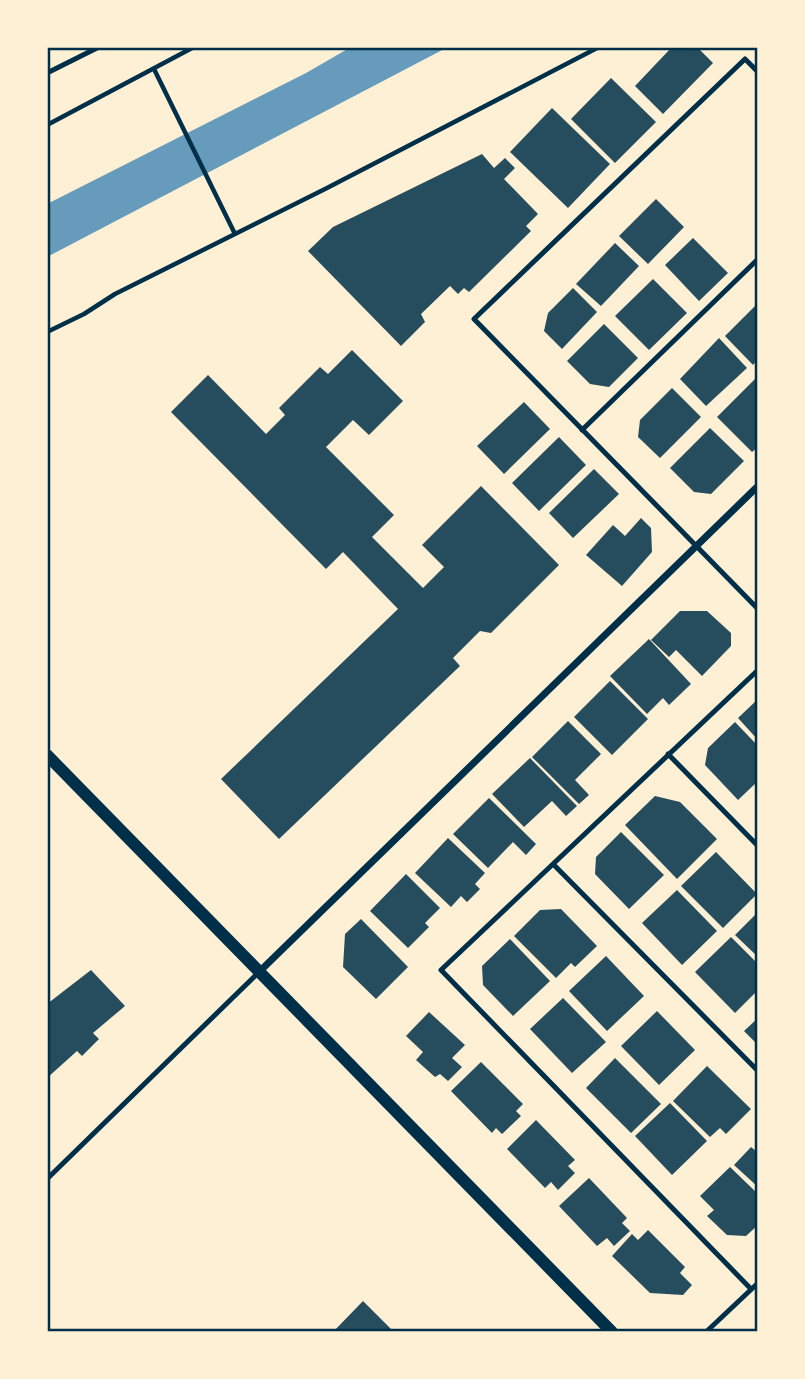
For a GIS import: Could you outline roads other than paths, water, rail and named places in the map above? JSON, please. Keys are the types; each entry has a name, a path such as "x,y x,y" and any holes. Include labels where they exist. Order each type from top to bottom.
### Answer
{"street":[{"path":"259,972 758,486"},
{"path":"47,755 612,1332"}],"lane":[{"path":"47,73 99,47"},
{"path":"758,72 745,59 474,319 758,609"},
{"path":"582,430 758,259"},
{"path":"751,1289 441,970 758,670"},
{"path":"668,754 758,846"},
{"path":"553,864 758,1071"},
{"path":"47,1179 259,972"},
{"path":"706,1332 758,1283"}],"water":[{"path":"351,47 448,47 47,257 47,204 306,73"}]}
